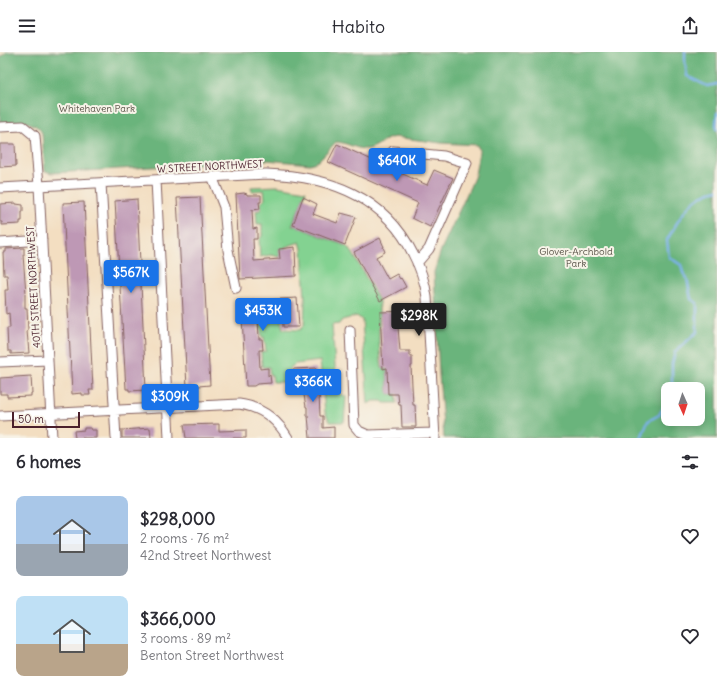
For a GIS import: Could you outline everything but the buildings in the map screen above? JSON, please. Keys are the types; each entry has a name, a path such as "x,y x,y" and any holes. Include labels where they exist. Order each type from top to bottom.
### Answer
{"street":[{"name":"40TH STREET NORTHWEST","path":"0,127 23,126 35,136 52,438"},
{"path":"392,151 444,156 467,163 429,249 417,263"},
{"name":"W STREET NORTHWEST","path":"0,188 212,176 276,174 306,178 332,185 356,195 374,206 386,216 402,235 425,282 435,436"},
{"path":"212,176 224,207 228,250 236,288"},
{"path":"156,180 169,438"},
{"path":"101,183 116,438"},
{"path":"0,243 42,240"},
{"path":"350,330 354,425 359,431 368,435 435,436"},
{"path":"0,362 48,360"},
{"path":"0,416 229,404 249,406 261,411 272,418 281,427 288,438"}],"green space":[{"name":"Glover-Archbold Park","path":"7,52 717,52 717,438 444,438 434,272 441,250 475,175 479,152 477,145 441,143 395,137 368,149 336,142 318,161 310,164 267,160 52,173 45,171 42,133 38,128 29,123 23,122 0,123 0,57"},
{"path":"277,186 306,191 292,226 296,226 346,246 352,252 379,301 379,343 382,368 387,370 388,394 396,394 397,403 373,401 368,404 362,320 357,316 342,320 339,324 332,325 337,392 346,397 344,422 330,422 325,412 320,361 295,364 290,368 291,382 273,382 269,367 262,367 261,352 266,351 264,337 261,337 260,319 262,317 275,319 284,317 281,321 283,329 300,330 304,326 305,300 302,249 300,242 285,247 285,249 279,249 280,257 271,255 260,257 259,240 262,236 262,224 257,224 256,211 261,210 261,203 265,199 264,190 252,191 251,187"}],"waterway":[{"path":"685,52 687,76 707,86 717,84"},
{"path":"717,113 717,129"},
{"path":"672,382 672,364 675,352 697,332 697,303 691,299 687,278 683,273 681,265 669,257 667,240 686,209 699,197 717,190"},
{"path":"641,438 648,421 659,415 661,412"}],"park label":[{"name":"Whitehaven Park","path":"97,108"}]}
